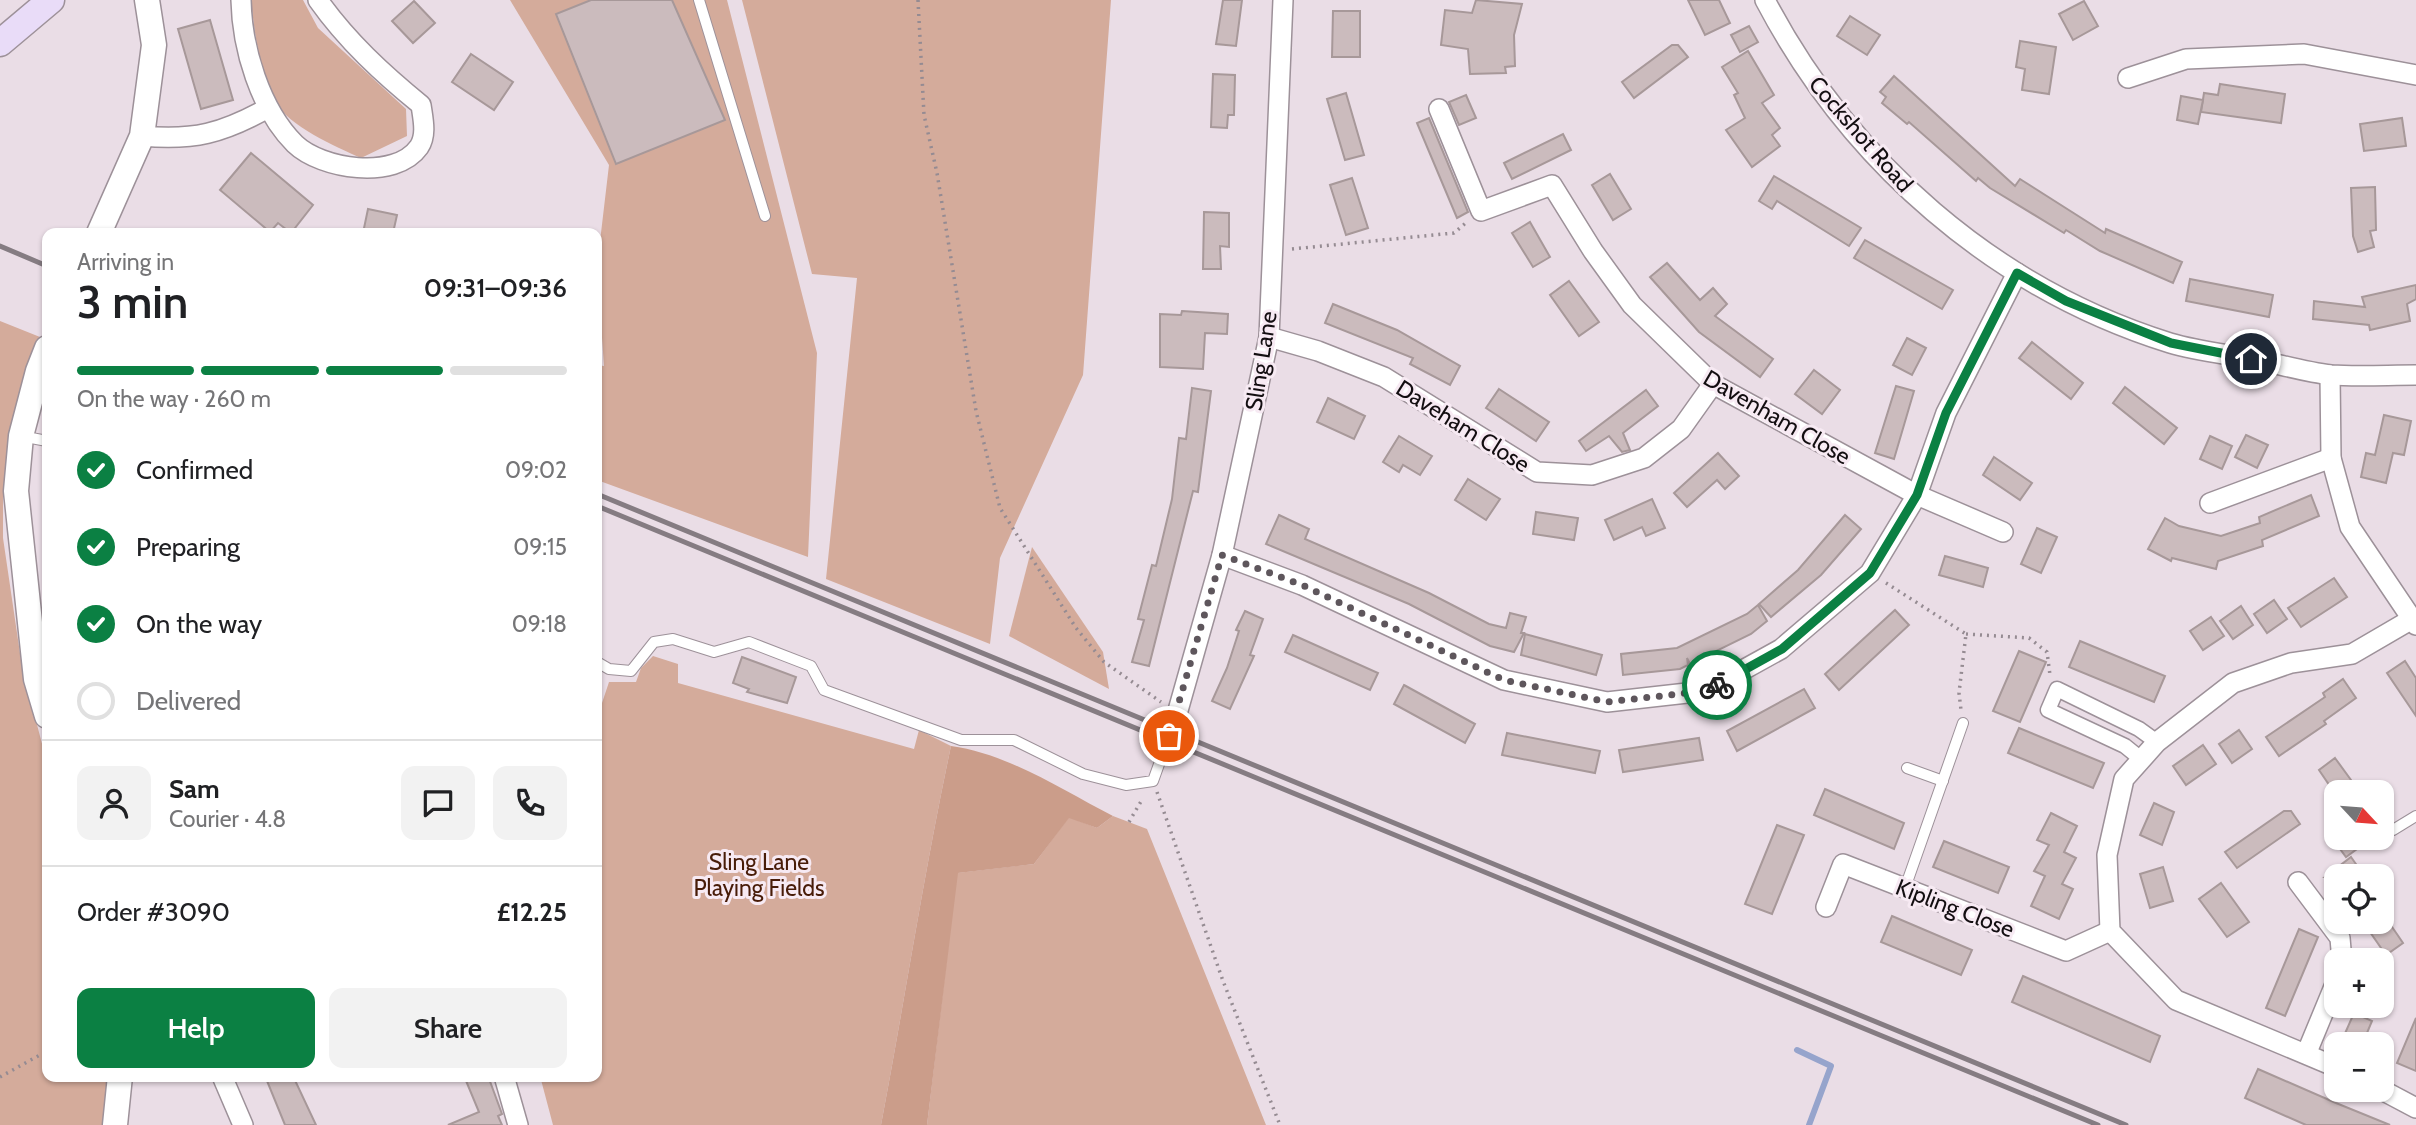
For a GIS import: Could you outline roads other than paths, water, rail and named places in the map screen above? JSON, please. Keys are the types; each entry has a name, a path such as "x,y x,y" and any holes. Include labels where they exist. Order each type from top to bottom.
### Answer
{"main road":[{"path":"0,43 51,0"}],"street":[{"path":"101,228 142,135 154,45 147,0"},
{"path":"241,0 253,68 268,108 296,145 329,162 366,169 393,165 418,148 424,132 421,105 380,71 318,0"},
{"name":"Sling Lane","path":"1177,714 1222,555 1269,337 1283,0"},
{"name":"Cockshot Road","path":"1765,0 1809,76 1887,172 1933,212 2017,273 2066,301 2171,343 2330,374 2416,374"},
{"path":"2128,78 2186,60 2304,54 2416,75"},
{"path":"142,135 199,136 230,128 268,108"},
{"name":"Davenham Close","path":"1439,109 1481,211 1552,185 1593,251 1632,305 1713,384 1917,495 2003,532"},
{"path":"1222,555 1302,585 1504,680 1607,702 1705,691 1782,649 1870,573 1917,495 1946,413 2017,273"},
{"name":"Daveham Close","path":"1269,337 1318,351 1384,377 1536,472 1592,475 1644,458 1681,429 1713,384"},
{"path":"42,361 21,436 16,491 36,679 42,699"},
{"path":"2324,1061 2176,1000 2110,931 2107,855 2124,779 2157,742 2233,683 2291,663 2352,654 2414,622 2350,527 2332,458 2330,374"},
{"path":"2210,503 2332,458"},
{"path":"2141,759 2125,746 2048,710 2057,690 2139,729 2157,742"},
{"name":"Kipling Close","path":"1826,907 1843,864 2066,951 2110,931"},
{"path":"2298,882 2340,937 2341,948"},
{"path":"2307,1052 2324,1011"},
{"path":"115,1125 119,1082"},
{"path":"225,1082 243,1125"},
{"path":"506,1082 518,1125"},
{"path":"2394,1096 2416,1108"}],"lane":[{"path":"699,0 765,216"},
{"path":"21,436 42,439"},
{"path":"602,664 631,671 654,642 673,639 715,652 749,642 811,666 824,690 961,740 1014,740 1083,775 1126,785 1149,783 1177,714"},
{"path":"1905,888 1964,723"},
{"path":"1907,768 1943,781"},
{"path":"2394,829 2416,816"}],"waterway":[{"path":"1797,1050 1831,1066 1809,1125"}],"railway":[{"path":"0,246 42,264"},
{"path":"602,496 2126,1125"},
{"path":"602,508 2098,1125"}],"park label":[{"name":"Sling Lane Playing Fields","path":"759,875"}]}
